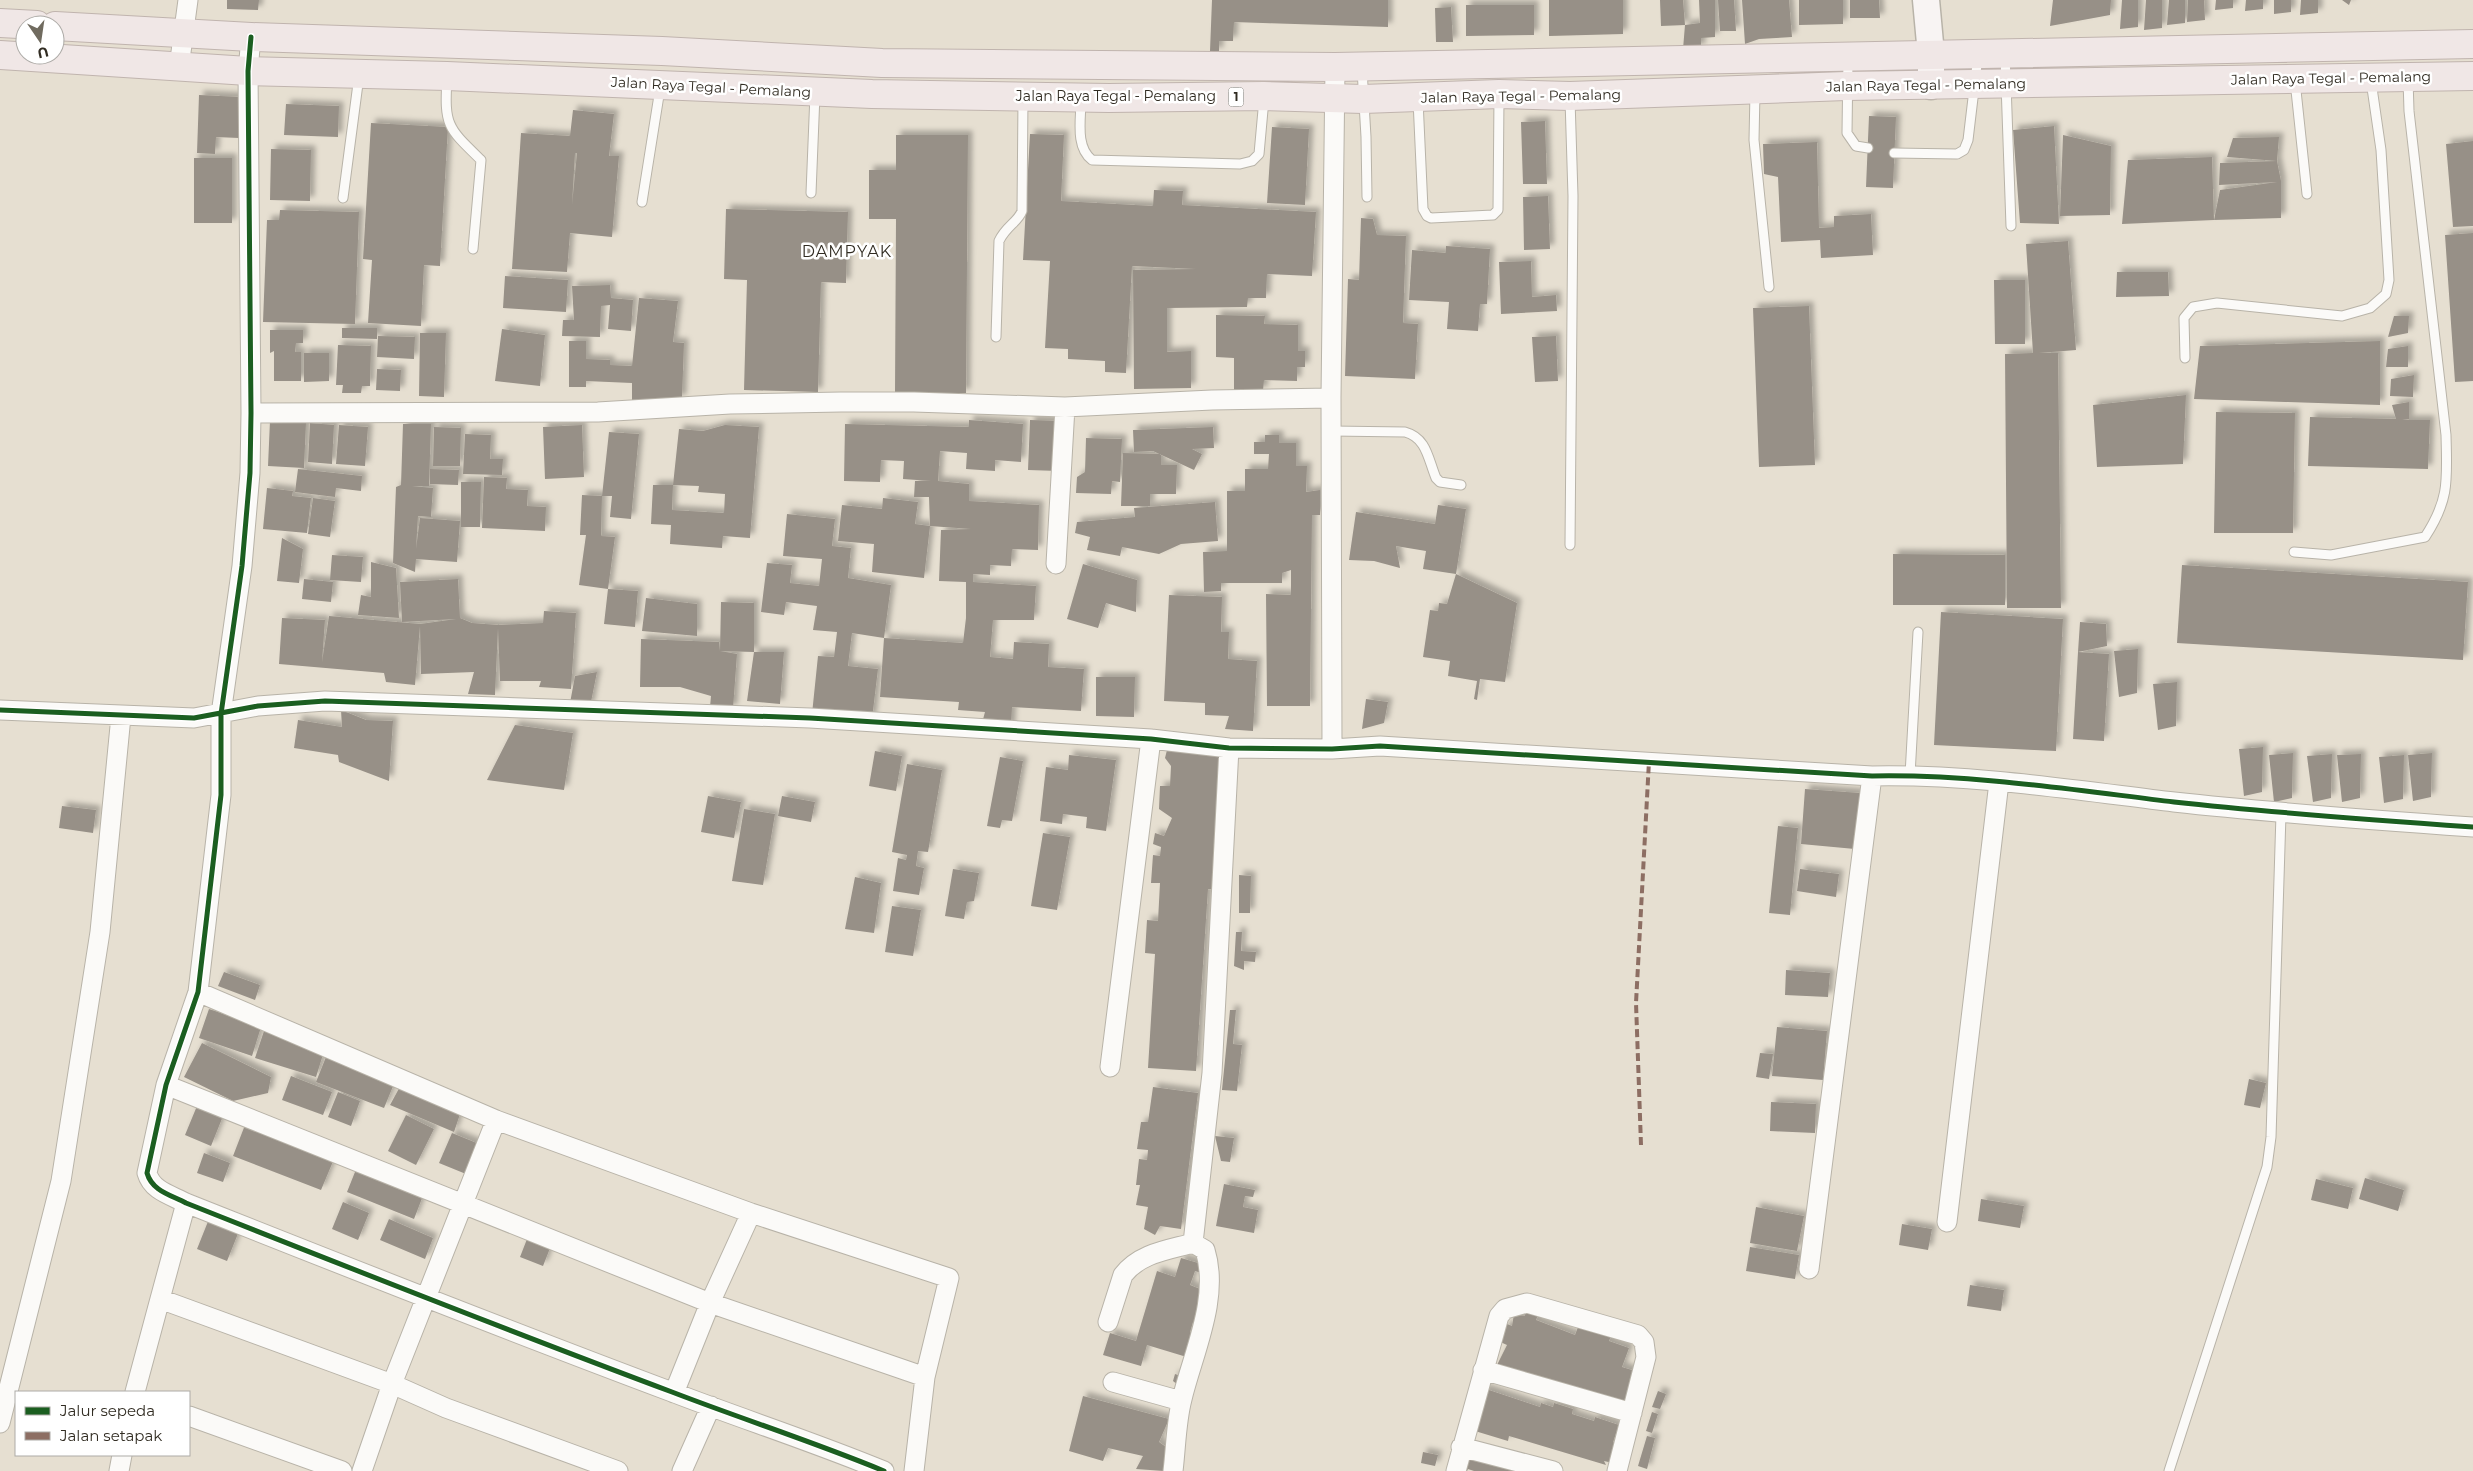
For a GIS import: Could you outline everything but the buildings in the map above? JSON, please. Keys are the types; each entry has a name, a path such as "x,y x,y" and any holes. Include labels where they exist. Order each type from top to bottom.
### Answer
{"highway":[{"path":"0,23 15,24"},
{"path":"65,27 251,37 662,51 882,63 1348,67 1848,55 2473,44"},
{"path":"660,84 662,51"},
{"name":"Jalan Raya Tegal - Pemalang","path":"0,55 248,71 447,76 815,92 1081,97 1264,96 1363,99 1499,94 1570,96 1846,86 2473,76"}],"main road":[{"path":"1926,0 1931,54 1930,86"}],"street":[{"path":"179,67 188,0"},
{"path":"251,37 248,71 250,473 242,566 221,714 221,795 198,992 166,1085 147,1173 154,1187 186,1203 425,1298 674,1393 820,1445 884,1471"},
{"path":"1332,749 1331,398 1336,99 1348,67"},
{"path":"251,413 598,412 730,404 840,402 914,402 1065,407 1212,400 1331,398"},
{"path":"1056,564 1065,407"},
{"path":"0,710 194,718 258,706 325,700 810,718 1151,739 1230,748 1332,749 1380,746 1872,776 1910,775 1999,782 2281,814 2473,827"},
{"path":"0,1423 61,1181 100,932 121,716"},
{"path":"1110,1067 1151,739"},
{"path":"1193,1243 1212,1073 1230,748"},
{"path":"1809,1268 1872,776"},
{"path":"1947,1222 1999,782"},
{"path":"198,992 496,1120 751,1213 949,1278 925,1377 914,1471"},
{"path":"166,1085 710,1303 925,1377"},
{"path":"362,1471 392,1384 496,1120"},
{"path":"134,1391 186,1203"},
{"path":"674,1393 710,1303 751,1213"},
{"path":"1108,1322 1123,1274 1128,1268 1151,1255 1193,1243 1205,1250 1210,1272 1206,1308 1181,1401 1173,1471"},
{"path":"160,1299 392,1384 446,1408 618,1471"},
{"path":"1456,1471 1461,1447 1499,1316 1505,1309 1527,1302 1638,1335 1644,1342 1646,1357 1617,1471"},
{"path":"1483,1370 1632,1413"},
{"path":"1113,1382 1181,1401"},
{"path":"682,1471 711,1406"},
{"path":"190,1416 342,1471"},
{"path":"1461,1447 1553,1471"},
{"path":"119,1471 122,1456"}],"lane":[{"path":"1894,153 1957,154 1964,150 1968,140 1978,53"},
{"path":"2005,53 2011,226"},
{"path":"1848,55 1846,86 1847,133 1856,146 1868,148"},
{"path":"1348,67 1363,99 1367,197"},
{"path":"343,198 359,73"},
{"path":"447,76 445,111 448,120 462,143 481,160 472,249"},
{"path":"2294,552 2331,555 2425,537 2439,516 2447,488 2446,435 2409,111 2408,76"},
{"path":"2295,78 2307,194"},
{"path":"2185,358 2184,318 2194,307 2217,302 2342,316 2370,308 2386,294 2389,280 2381,150 2371,78"},
{"path":"642,202 660,84"},
{"path":"1755,90 1754,140 1769,287"},
{"path":"811,193 815,92"},
{"path":"1418,97 1423,209 1427,216 1431,218 1494,215 1498,210 1499,94"},
{"path":"996,336 999,241 1004,231 1020,216 1022,211 1023,96"},
{"path":"1081,97 1081,145 1085,155 1092,160 1240,164 1252,161 1259,154 1264,96"},
{"path":"1570,96 1573,206 1570,545"},
{"path":"1332,431 1405,432 1416,435 1422,441 1436,478 1440,482 1462,485"},
{"path":"1910,775 1918,632"},
{"path":"2169,1471 2267,1167 2271,1137 2281,814"}],"marked path":[{"path":"1641,1145 1636,1003 1649,761"}],"cycle path":[{"path":"251,37 248,71 250,473 242,566 221,714 221,795 198,992 166,1085 147,1173 149,1179 163,1192 186,1203 550,1346 884,1471"},
{"path":"0,710 194,718 258,706 325,701 810,718 1151,739 1229,748 1332,749 1380,746 1872,776 1986,780 2249,810 2473,827"}],"district":[{"name":"DAMPYAK","path":"847,251"}]}
